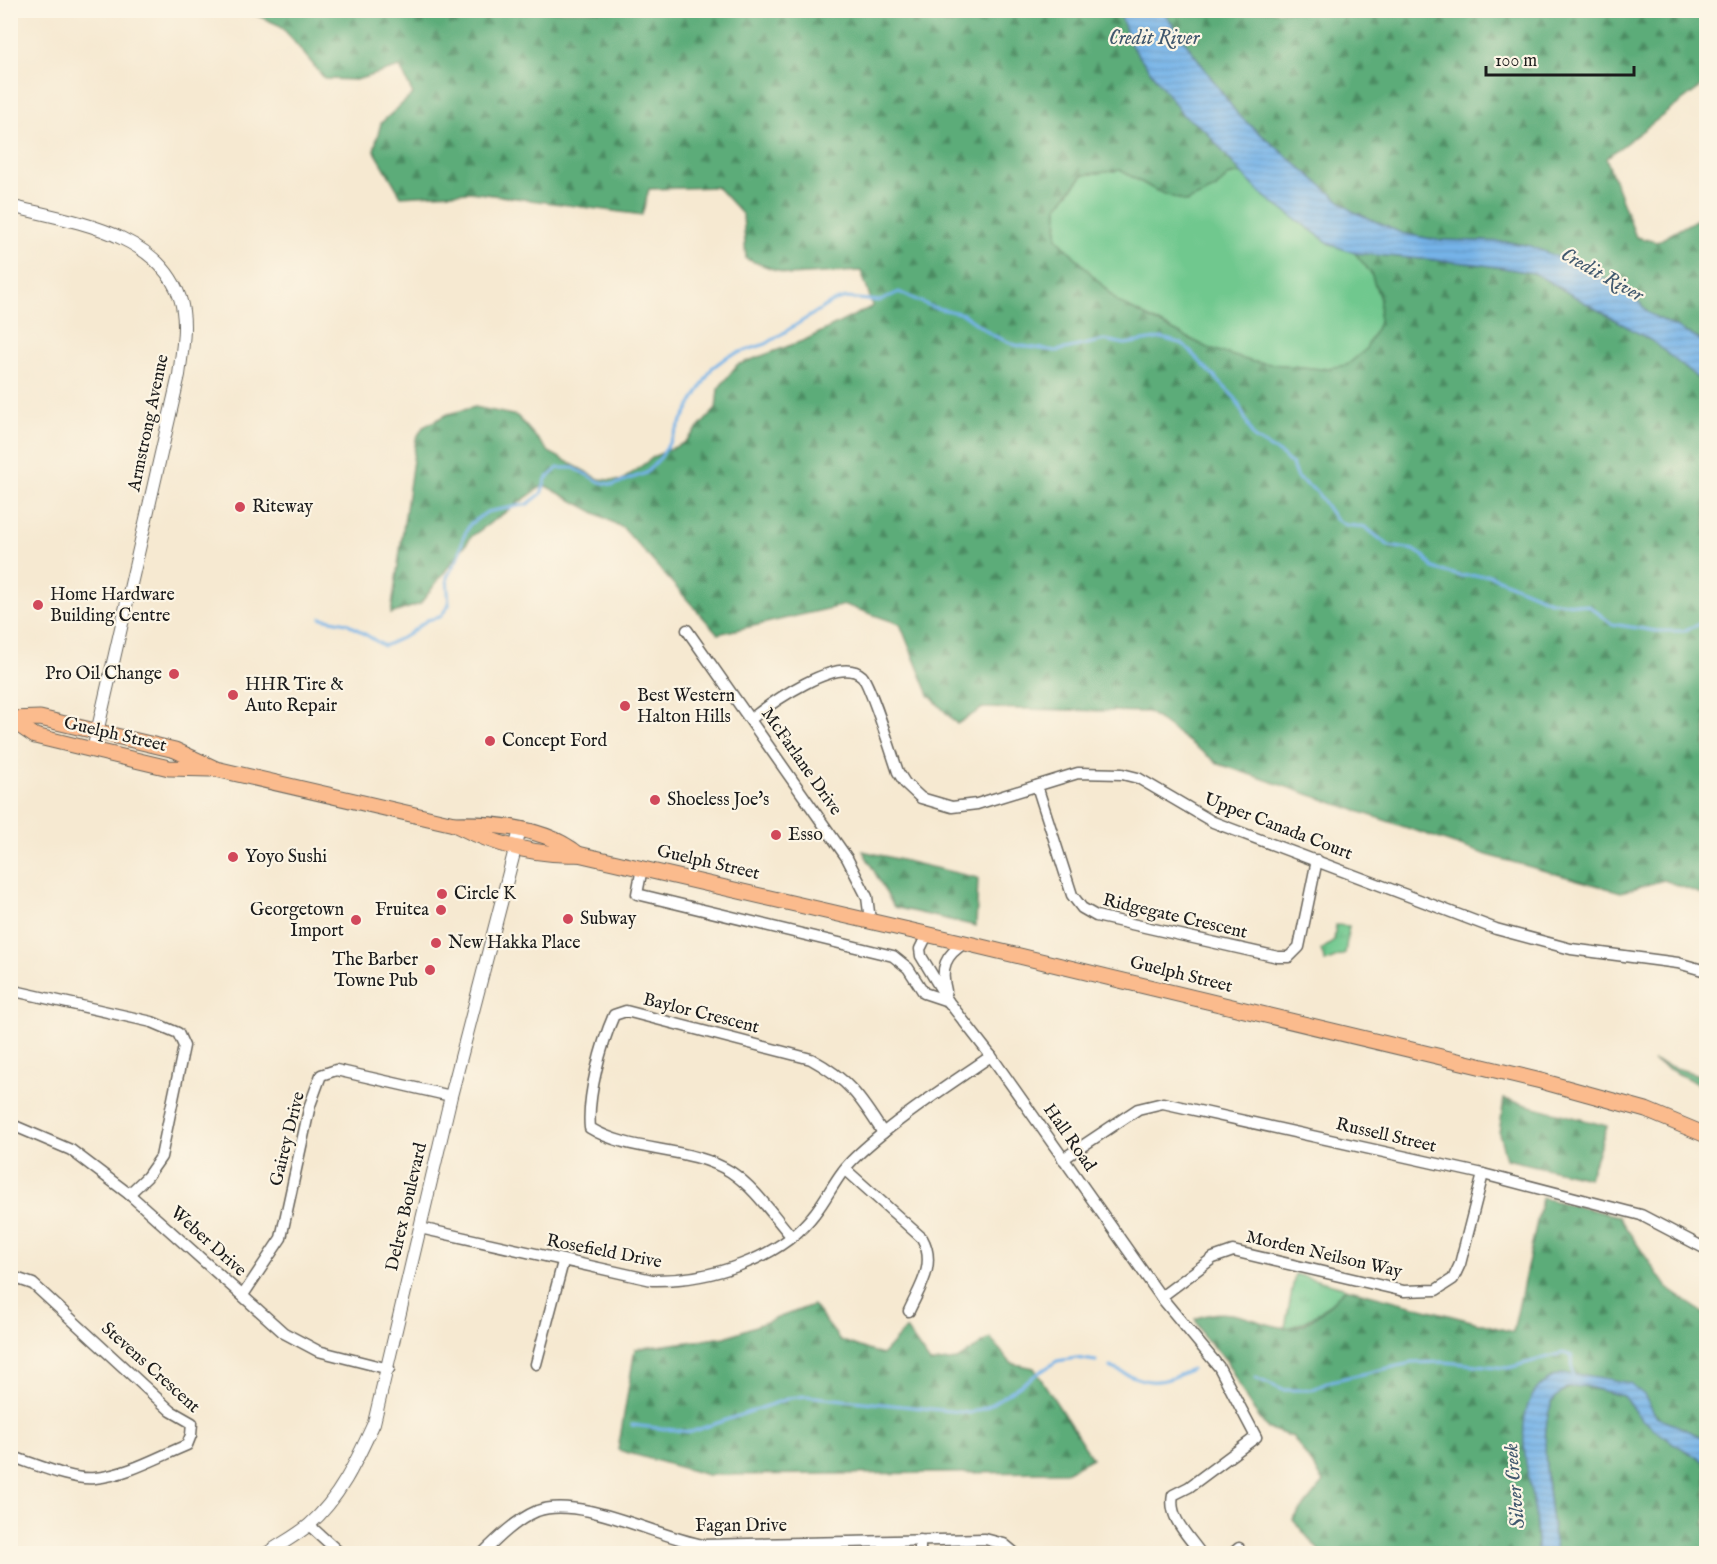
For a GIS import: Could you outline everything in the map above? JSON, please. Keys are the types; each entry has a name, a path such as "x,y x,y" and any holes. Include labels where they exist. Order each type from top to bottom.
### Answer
{"main road":[{"name":"Guelph Street","path":"10,719 40,718 175,750 216,769"},
{"name":"Guelph Street","path":"10,719 35,735 169,768 216,769 454,824 481,837 515,846 556,855 578,854 870,920 1540,1081 1646,1110 1707,1135"},
{"name":"Guelph Street","path":"454,824 485,823 519,830 562,841 578,854"}],"street":[{"name":"Armstrong Avenue","path":"10,206 86,225 128,241 160,265 180,298 184,335 179,375 93,750"},
{"name":"McFarlane Drive","path":"687,630 847,858 867,897 870,920"},
{"name":"Upper Canada Court","path":"751,719 796,688 814,680 851,671 865,680 898,771 905,783 921,798 941,806 963,806 1078,773 1108,772 1130,776 1213,822 1496,929 1571,949 1678,963 1707,971"},
{"name":"Ridgegate Crescent","path":"1036,786 1072,895 1082,908 1096,916 1278,957 1289,957 1299,947 1317,860"},
{"name":"Delrex Boulevard","path":"266,1554 309,1525 333,1499 353,1469 374,1424 389,1369 451,1096 519,830"},
{"name":"Guelph Street","path":"642,868 637,894 893,956"},
{"name":"Hall Road","path":"927,935 920,949 921,957 948,1000 991,1056 1161,1297 1219,1367 1256,1437 1189,1487 1173,1495 1170,1506 1173,1516 1201,1554"},
{"path":"948,1000 943,978 944,963 952,951 965,943"},
{"name":"Hall Road","path":"893,956 908,968 924,993 948,1000"},
{"path":"10,990 152,1022 178,1033 184,1046 161,1156 147,1177 129,1194"},
{"name":"Baylor Crescent","path":"791,1236 748,1185 730,1171 702,1159 607,1138 590,1128 589,1112 607,1031 614,1016 626,1011 811,1059 836,1073 862,1100 883,1133"},
{"name":"Rosefield Drive","path":"420,1228 563,1262 652,1280 679,1280 713,1274 744,1264 791,1236 814,1215 845,1169 883,1133 991,1056"},
{"name":"Gairey Drive","path":"243,1295 281,1238 310,1105 321,1076 336,1070 451,1096"},
{"name":"Russell Street","path":"1063,1159 1138,1109 1163,1102 1483,1174 1641,1215 1707,1249"},
{"name":"Weber Drive","path":"10,1124 71,1150 129,1194 284,1333 303,1344 389,1369"},
{"path":"845,1169 922,1238 928,1248 929,1268 909,1311"},
{"name":"Morden Neilson Way","path":"1161,1297 1213,1258 1233,1251 1404,1291 1436,1290 1453,1280 1460,1264 1483,1174"},
{"path":"536,1364 563,1262"},
{"name":"Stevens Crescent","path":"10,1276 33,1284 171,1411 192,1423 187,1445 120,1473 93,1479 57,1471 10,1456"},
{"name":"Fagan Drive","path":"482,1554 508,1529 536,1511 559,1506 581,1508 703,1545 985,1539 1004,1544 1016,1554"},
{"path":"309,1525 341,1554"},
{"path":"920,1540 920,1554"}],"green space":[{"path":"247,11 1119,11 1131,45 1183,115 1205,130 1241,173 1228,176 1215,189 1186,202 1157,191 1120,170 1083,175 1058,206 1057,238 1118,302 1208,348 1253,362 1321,369 1347,365 1365,350 1379,323 1380,299 1371,273 1355,253 1478,264 1534,273 1652,341 1706,385 1706,896 1664,880 1621,892 1487,855 1219,764 1148,712 983,708 957,724 929,695 900,624 845,605 718,634 623,528 544,485 472,536 420,604 391,614 416,439 423,427 448,414 475,407 517,416 549,452 599,479 621,481 655,456 684,443 716,409 718,389 737,365 805,340 873,306 861,271 789,275 746,259 743,215 717,187 649,189 642,215 470,192 401,196 374,150 381,123 413,94 400,67 356,80 325,79 281,26"},
{"path":"1163,11 1706,11 1706,83 1606,158 1636,237 1657,242 1706,214 1706,343 1648,313 1634,296 1530,246 1508,242 1436,240 1401,233 1352,211 1238,115"},
{"path":"1120,170 1157,191 1215,189 1228,176 1241,173 1265,197 1332,245 1355,253 1371,273 1380,299 1379,323 1366,350 1347,365 1320,369 1253,362 1208,348 1118,302 1057,238 1058,206 1083,175"},
{"path":"863,851 978,878 976,926 894,907"},
{"path":"1336,925 1349,926 1345,954 1325,962 1321,950 1334,941"},
{"path":"1653,1061 1706,1077 1706,1088"},
{"path":"1504,1099 1607,1126 1589,1178 1506,1159 1499,1133"},
{"path":"1542,1198 1618,1216 1667,1288 1706,1315 1706,1439 1656,1416 1644,1395 1551,1377 1536,1518 1537,1553 1321,1553 1293,1520 1324,1482 1293,1437 1267,1428 1249,1404 1226,1360 1203,1336 1195,1319 1211,1314 1227,1313 1279,1327 1291,1327 1304,1324 1316,1317 1346,1288 1513,1332"},
{"path":"1295,1274 1346,1288 1311,1318 1285,1328"},
{"path":"813,1305 840,1340 882,1355 906,1329 930,1363 957,1360 990,1338 1011,1363 1034,1368 1092,1458 1066,1472 707,1475 618,1450 635,1349 725,1337"},
{"path":"1582,1386 1623,1396 1670,1441 1706,1463 1706,1553 1556,1553 1545,1454 1547,1416 1552,1403 1561,1392"}],"water":[{"name":"Credit River","path":"1119,11 1163,11 1238,115 1352,211 1401,233 1436,240 1508,242 1530,246 1588,269 1634,296 1648,313 1706,343 1706,385 1652,341 1534,273 1478,264 1355,253 1332,245 1265,197 1241,173 1205,130 1183,115 1131,45"},
{"path":"1561,1374 1585,1375 1630,1383 1644,1395 1656,1416 1706,1439 1706,1463 1670,1441 1641,1419 1623,1396 1585,1386 1566,1388 1552,1402 1545,1438 1547,1478 1556,1553 1537,1553 1536,1521 1525,1457 1525,1416 1531,1398 1542,1384"}],"waterway":[{"path":"321,618 347,623 384,646 406,636 427,620 440,617 449,605 447,577 459,556 463,538 470,524 487,512 528,504 541,494 546,479 558,468 574,468 600,482 613,485 646,473 661,457 712,368 728,356 766,344 832,302 846,298 880,301 899,292 932,307 963,314 992,335 1015,345 1056,351 1105,340 1125,344 1162,338 1183,344 1236,399 1254,438 1282,455 1292,465 1297,478 1316,491 1335,519 1346,525 1365,527 1389,546 1414,550 1425,557 1433,568 1460,576 1489,575 1550,601 1589,606 1612,624 1656,631 1683,631 1702,623 1706,624"},
{"path":"1256,1378 1283,1390 1311,1390 1331,1381 1411,1363 1444,1362 1508,1368 1563,1353 1572,1356 1573,1376"},
{"path":"632,1425 691,1432 790,1398 806,1396 970,1413 987,1407 1057,1361 1076,1358 1096,1361"},
{"path":"1110,1367 1150,1381 1168,1379 1191,1369"}],"place":[{"name":"Riteway","path":"240,507"},
{"name":"Home Hardware Building Centre","path":"38,605"},
{"name":"Pro Oil Change","path":"174,674"},
{"name":"HHR Tire & Auto Repair","path":"233,695"},
{"name":"Best Western Halton Hills","path":"625,706"},
{"name":"Concept Ford","path":"490,741"},
{"name":"Shoeless Joe's","path":"655,800"},
{"name":"Esso","path":"776,835"},
{"name":"Yoyo Sushi","path":"233,857"},
{"name":"Circle K","path":"442,894"},
{"name":"Fruitea","path":"441,910"},
{"name":"Subway","path":"568,919"},
{"name":"Georgetown Import","path":"356,920"},
{"name":"New Hakka Place","path":"436,943"},
{"name":"The Barber Towne Pub","path":"430,970"}],"water label":[{"name":"Silver Creek","path":"1515,1486"}]}
